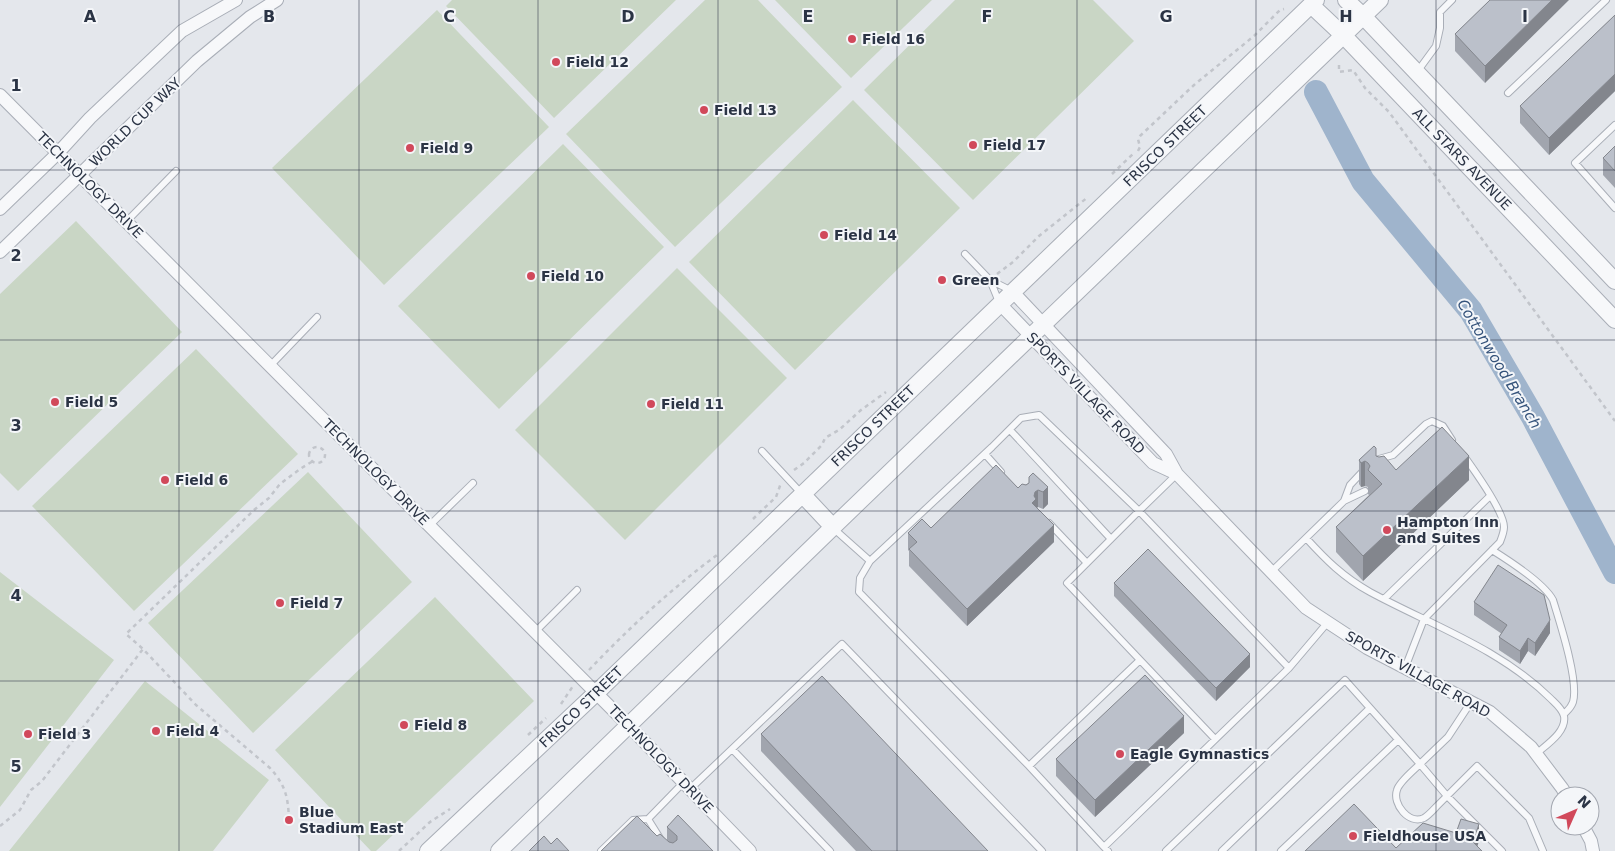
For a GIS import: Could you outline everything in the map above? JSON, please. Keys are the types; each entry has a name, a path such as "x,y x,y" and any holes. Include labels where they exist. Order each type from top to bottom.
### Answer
{"street":[{"path":"0,209 58,153 90,118 182,31 236,0"},
{"name":"WORLD CUP WAY","path":"0,252 197,61 250,17 277,0"},
{"name":"ALL STARS AVENUE","path":"1346,0 1615,281"},
{"path":"500,851 1380,0"},
{"name":"ALL STARS AVENUE","path":"1311,2 1615,320"},
{"name":"FRISCO STREET","path":"428,851 596,693 1311,2"},
{"name":"TECHNOLOGY DRIVE","path":"0,95 629,726 750,851"},
{"path":"1541,242 1561,225"},
{"name":"SPORTS VILLAGE ROAD","path":"1013,292 1166,454 1177,474 1306,608 1367,648 1490,712 1530,747 1560,786"},
{"name":"SPORTS VILLAGE ROAD","path":"1000,304 1153,463 1177,474"},
{"path":"802,494 833,527"},
{"path":"1588,836 1593,851"}],"lane":[{"path":"1417,73 1436,46 1440,28 1440,12 1452,0"},
{"path":"1508,94 1606,0"},
{"path":"1615,125 1575,163 1615,208"},
{"path":"126,222 176,171"},
{"path":"966,254 990,280 1013,292"},
{"path":"990,280 1000,304"},
{"path":"270,366 317,317"},
{"path":"1289,668 1139,511 1039,415 1022,418 870,561 860,578 859,592 1029,766 1106,849 1289,668 1328,622"},
{"path":"1344,501 1350,484 1356,477 1376,460 1393,455 1426,424 1432,421 1443,426 1454,442"},
{"path":"1010,430 1111,539"},
{"path":"1405,668 1424,619 1500,542 1504,525 1490,496 1459,450"},
{"path":"762,451 802,494"},
{"path":"985,454 1005,476"},
{"path":"1382,467 1385,458"},
{"path":"1177,474 1067,583 1215,740"},
{"path":"429,526 473,483"},
{"path":"1271,572 1344,501 1365,491"},
{"path":"1384,599 1490,496"},
{"path":"1046,520 1087,563"},
{"path":"833,527 870,561"},
{"path":"1306,538 1327,562 1369,591 1509,664 1533,682 1564,714 1563,725 1559,733 1536,754"},
{"path":"1492,550 1506,558 1541,586 1553,600 1574,683 1572,705 1564,714"},
{"path":"535,632 577,590"},
{"path":"601,851 633,820 648,819 732,748 842,644 1042,851"},
{"path":"1029,766 1140,660"},
{"path":"1166,851 1345,680 1447,796 1502,851"},
{"path":"1471,702 1448,737 1400,785 1397,790 1398,804 1406,816 1414,819 1426,817 1477,766 1529,818 1543,851"},
{"path":"1222,851 1370,708"},
{"path":"1281,851 1398,740"},
{"path":"732,748 830,851"},
{"path":"648,819 663,842 672,851"}],"path":[{"path":"1109,177 1138,150 1140,146 1138,139 1140,136 1194,85 1254,36 1280,10 1288,8"},
{"path":"1339,65 1339,72 1353,70 1365,88 1389,112 1615,421"},
{"path":"990,280 1013,262 1039,236 1091,195"},
{"path":"748,525 776,497 779,486 786,477 822,445 825,438 839,430 861,410 888,390"},
{"path":"289,820 288,802 284,786 279,777 196,705 143,649 126,634 254,510 269,498 280,484 300,469 313,462 320,463 324,460 325,456 322,449 316,447 310,451 309,456 313,462"},
{"path":"557,708 570,690 618,640 686,578 720,552"},
{"path":"0,826 20,810 31,790 42,781 143,649"},
{"path":"524,739 551,714"},
{"path":"399,851 430,822 454,806"}],"green space":[{"name":"Field 12","path":"452,0 676,0 554,118 446,6"},
{"name":"Field 13","path":"705,0 758,0 842,87 675,247 566,134"},
{"name":"Field 16","path":"775,0 932,0 851,78"},
{"name":"Field 17","path":"955,0 1093,0 1134,41 973,200 864,90"},
{"name":"Field 9","path":"437,10 549,127 384,285 272,168"},
{"name":"Field 14","path":"853,100 960,208 795,370 689,262"},
{"name":"Field 10","path":"563,144 664,247 499,409 398,306"},
{"name":"Field 5","path":"76,221 182,332 18,491 0,473 0,294"},
{"name":"Field 11","path":"677,268 787,378 625,540 515,430"},
{"name":"Field 6","path":"196,349 298,454 134,611 32,506"},
{"name":"Field 7","path":"308,472 412,582 253,733 148,623"},
{"name":"Field 3","path":"0,572 114,660 0,807"},
{"name":"Field 8","path":"435,597 534,701 376,851 371,851 275,750"},
{"name":"Field 4","path":"145,681 269,780 213,851 9,851"}],"building":[{"path":"1490,0 1552,0 1485,66 1455,34"},
{"path":"1615,15 1615,74 1549,138 1520,106"},
{"path":"1615,146 1615,171 1603,158"},
{"path":"1442,427 1469,456 1363,556 1336,527 1382,484 1368,470 1370,466 1368,463 1365,461 1361,463 1359,460 1374,446 1376,448 1376,456 1384,456 1396,470"},
{"path":"996,465 1018,488 1022,484 1026,485 1029,483 1029,477 1033,473 1048,487 1043,492 1038,490 1035,492 1034,496 1036,499 1032,503 1054,525 967,609 909,549 917,542 908,533 922,519 931,528"},
{"path":"1148,549 1250,654 1216,688 1114,583"},
{"path":"1498,565 1544,595 1550,620 1535,643 1528,638 1520,651 1499,637 1507,625 1474,602"},
{"name":"Eagle Gymnastics","path":"1145,675 1184,716 1095,800 1056,759"},
{"path":"822,676 988,851 872,851 761,734"},
{"path":"1354,804 1396,848 1423,823 1456,833 1461,819 1479,824 1473,842 1482,851 1305,851"},
{"path":"678,815 713,851 601,851 637,816 657,836 660,834 673,843 677,840 677,836 667,827"},
{"path":"544,836 551,844 557,838 569,851 529,851"}],"waterway":[{"name":"Cottonwood Branch","path":"1316,92 1363,181 1471,311 1533,417 1615,572"}],"place":[{"name":"Field 16","path":"852,39"},
{"name":"Field 12","path":"556,62"},
{"name":"Field 13","path":"704,110"},
{"name":"Field 17","path":"973,145"},
{"name":"Field 9","path":"410,148"},
{"name":"Field 14","path":"824,235"},
{"name":"Field 10","path":"531,276"},
{"name":"Green","path":"942,280"},
{"name":"Field 5","path":"55,402"},
{"name":"Field 11","path":"651,404"},
{"name":"Field 6","path":"165,480"},
{"name":"Hampton Inn and Suites","path":"1387,530"},
{"name":"Field 7","path":"280,603"},
{"name":"Field 8","path":"404,725"},
{"name":"Field 4","path":"156,731"},
{"name":"Field 3","path":"28,734"},
{"name":"Eagle Gymnastics","path":"1120,754"},
{"name":"Blue Stadium East","path":"289,820"},
{"name":"Fieldhouse USA","path":"1353,836"}]}
